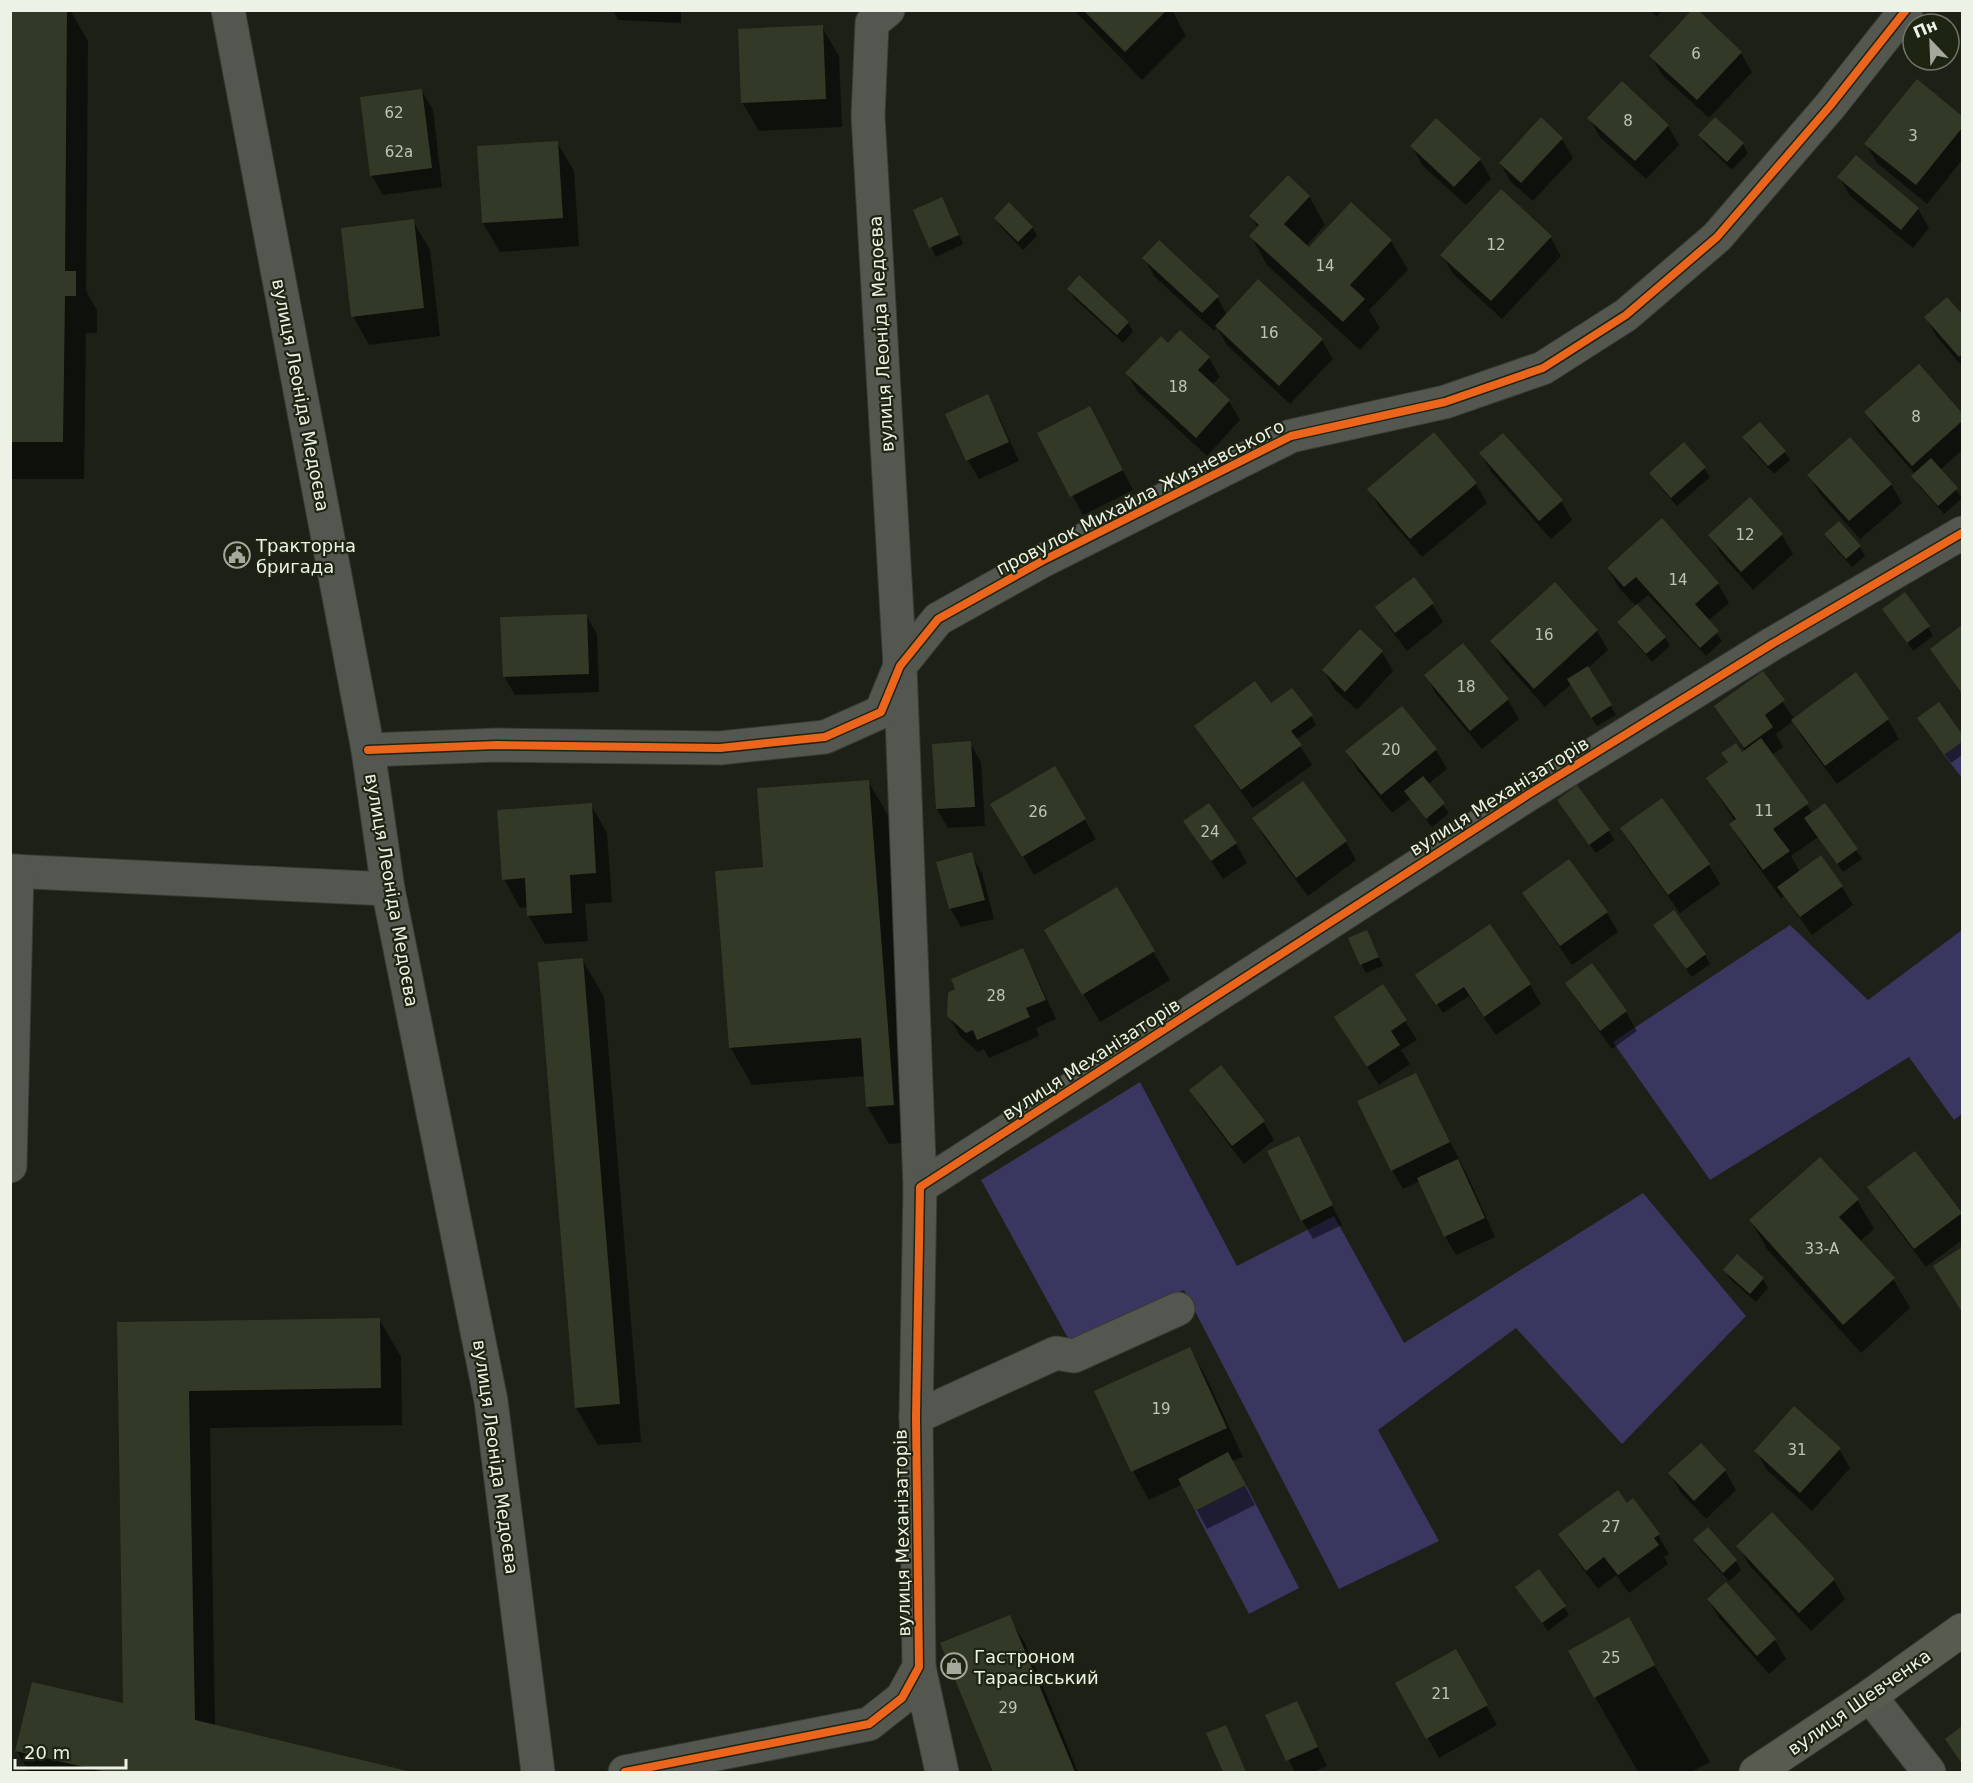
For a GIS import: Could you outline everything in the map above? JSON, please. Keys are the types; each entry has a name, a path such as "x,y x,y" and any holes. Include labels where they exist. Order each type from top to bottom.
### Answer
{"main road":[{"name":"вулиця Шевченка","path":"1756,1773 1870,1696 1962,1629"}],"street":[{"name":"вулиця Леоніда Медоєва","path":"228,10 368,750 388,889 491,1401 538,1773"},
{"name":"провулок Михайла Жизневського","path":"368,750 497,745 720,748 825,736 881,712 900,666 938,619 1042,561 1291,436 1445,402 1543,368 1626,315 1717,237 1830,106 1906,10"},
{"name":"вулиця Леоніда Медоєва","path":"877,15 867,116 900,666 920,1187"},
{"name":"вулиця Механізаторів","path":"625,1773 869,1724 902,1698 919,1667 916,1417 920,1187 1529,795 1761,650 1962,533"},
{"path":"10,1166 14,871 388,889"},
{"path":"916,1417 1056,1353 1074,1356 1178,1309"},
{"path":"919,1667 942,1773"},
{"path":"1870,1696 1929,1773"}],"shaded area":[{"path":"1962,742 1962,778 1944,755"},
{"path":"1790,925 1868,1000 1962,930 1962,1114 1954,1120 1909,1057 1710,1180 1613,1042"},
{"path":"1140,1082 1237,1266 1334,1216 1404,1343 1643,1193 1746,1316 1622,1444 1516,1328 1378,1430 1439,1541 1339,1589 1184,1290 1069,1340 981,1180"},
{"path":"1246,1485 1299,1588 1249,1614 1195,1511"}],"building":[{"path":"10,10 67,10 65,271 76,271 76,296 65,296 63,442 10,442"},
{"path":"1083,10 1167,10 1125,52"},
{"path":"1692,10 1698,10 1742,52 1697,100 1649,56"},
{"path":"823,25 826,99 741,103 738,29"},
{"path":"1917,79 1962,116 1962,128 1916,185 1864,144"},
{"path":"1622,81 1669,125 1635,161 1587,118"},
{"path":"422,89 432,168 370,176 360,97"},
{"path":"1541,117 1563,138 1521,183 1499,163"},
{"path":"1715,117 1744,143 1727,162 1698,135"},
{"path":"1436,118 1481,159 1454,187 1410,146"},
{"path":"558,141 563,218 482,223 477,146"},
{"path":"1856,155 1919,208 1901,230 1837,177"},
{"path":"1288,175 1310,196 1284,224 1309,247 1351,202 1392,240 1350,285 1365,299 1343,322 1249,236 1259,225 1249,216"},
{"path":"1501,189 1552,236 1491,301 1440,255"},
{"path":"942,197 959,235 929,248 913,210"},
{"path":"1009,202 1033,227 1018,242 994,218"},
{"path":"414,219 424,308 351,317 341,228"},
{"path":"1159,240 1219,296 1202,313 1142,258"},
{"path":"1079,275 1129,322 1117,335 1067,289"},
{"path":"1258,279 1323,339 1279,386 1215,326"},
{"path":"1947,297 1962,314 1962,354 1959,357 1924,317"},
{"path":"1180,330 1210,357 1198,370 1230,400 1196,438 1125,373 1161,336 1168,343"},
{"path":"1919,364 1962,413 1962,421 1912,466 1864,412"},
{"path":"988,394 1009,442 966,461 945,414"},
{"path":"1090,406 1123,470 1070,497 1037,433"},
{"path":"1760,422 1786,451 1768,466 1742,437"},
{"path":"1434,432 1477,483 1410,539 1367,489"},
{"path":"1503,433 1563,500 1539,521 1479,453"},
{"path":"1850,437 1892,484 1849,521 1807,475"},
{"path":"1684,442 1706,467 1671,498 1649,473"},
{"path":"1931,458 1958,488 1938,506 1911,476"},
{"path":"1750,497 1783,534 1741,572 1708,535"},
{"path":"1662,518 1719,583 1695,604 1719,631 1700,648 1636,577 1624,587 1607,568"},
{"path":"1839,521 1861,546 1846,559 1824,534"},
{"path":"1414,577 1434,603 1395,633 1375,607"},
{"path":"1555,582 1598,630 1534,689 1490,641"},
{"path":"1905,592 1930,626 1907,643 1882,609"},
{"path":"1637,604 1666,637 1646,654 1617,622"},
{"path":"587,614 589,674 503,677 500,617"},
{"path":"1962,625 1962,694 1930,649"},
{"path":"1360,629 1383,651 1345,692 1322,670"},
{"path":"1463,643 1509,699 1470,731 1424,675"},
{"path":"1588,666 1612,705 1591,718 1567,679"},
{"path":"1763,671 1785,700 1765,715 1773,727 1744,748 1714,706"},
{"path":"1856,672 1889,719 1825,766 1791,720"},
{"path":"1255,681 1271,703 1292,688 1313,715 1291,731 1302,745 1241,790 1194,726"},
{"path":"1939,702 1962,734 1962,742 1944,755 1917,718"},
{"path":"1402,706 1437,749 1381,795 1345,751"},
{"path":"1761,738 1809,803 1773,829 1790,851 1763,870 1729,824 1736,819 1706,778 1728,762 1721,753 1736,743 1742,752"},
{"path":"971,741 975,807 936,809 932,744"},
{"path":"1055,766 1086,819 1022,857 990,804"},
{"path":"1423,776 1445,803 1426,819 1404,791"},
{"path":"869,780 894,1105 866,1107 861,1038 729,1048 715,871 763,867 757,788"},
{"path":"1303,781 1347,841 1296,878 1252,818"},
{"path":"1577,785 1610,830 1589,845 1557,800"},
{"path":"1662,798 1710,864 1668,895 1620,828"},
{"path":"592,803 596,873 570,875 572,913 527,916 525,878 502,880 497,810"},
{"path":"1209,803 1237,843 1211,861 1183,821"},
{"path":"1825,803 1858,849 1837,864 1804,818"},
{"path":"972,852 985,900 949,909 936,862"},
{"path":"1821,855 1843,886 1800,917 1777,887"},
{"path":"1569,859 1608,912 1560,946 1522,893"},
{"path":"1117,887 1155,951 1082,995 1044,930"},
{"path":"1674,910 1706,954 1686,969 1653,925"},
{"path":"1490,924 1531,984 1484,1017 1464,987 1436,1005 1415,975"},
{"path":"1367,930 1379,957 1360,965 1348,938"},
{"path":"1023,948 1046,1000 1026,1008 1030,1017 977,1040 973,1030 966,1033 947,1016 948,993 955,989 951,979"},
{"path":"583,958 620,1404 575,1408 538,962"},
{"path":"1592,963 1627,1011 1600,1031 1565,983"},
{"path":"1383,984 1407,1020 1391,1031 1400,1045 1367,1067 1334,1017"},
{"path":"1221,1065 1265,1121 1232,1146 1189,1090"},
{"path":"1416,1073 1450,1142 1391,1171 1357,1101"},
{"path":"1299,1136 1333,1205 1301,1221 1267,1151"},
{"path":"1915,1151 1962,1213 1914,1249 1867,1187"},
{"path":"1820,1157 1859,1199 1839,1217 1895,1278 1843,1325 1749,1220"},
{"path":"1458,1159 1485,1218 1444,1237 1417,1178"},
{"path":"1962,1247 1962,1312 1933,1266"},
{"path":"1737,1254 1764,1278 1750,1294 1723,1270"},
{"path":"380,1318 381,1388 189,1391 195,1720 412,1772 106,1772 15,1751 32,1682 123,1703 117,1322"},
{"path":"1190,1347 1227,1428 1131,1472 1094,1391"},
{"path":"1794,1406 1841,1448 1800,1493 1754,1451"},
{"path":"1701,1443 1726,1470 1694,1501 1668,1473"},
{"path":"1228,1452 1246,1485 1195,1511 1178,1479"},
{"path":"1618,1490 1627,1503 1633,1498 1660,1534 1654,1538 1659,1545 1618,1575 1604,1557 1586,1571 1558,1534"},
{"path":"1772,1512 1835,1579 1799,1613 1736,1546"},
{"path":"1708,1527 1737,1560 1723,1573 1693,1540"},
{"path":"1539,1569 1566,1606 1542,1623 1515,1587"},
{"path":"1726,1582 1776,1639 1757,1656 1707,1599"},
{"path":"1010,1615 1075,1772 993,1772 940,1643"},
{"path":"1629,1617 1655,1665 1594,1698 1568,1651"},
{"path":"1456,1649 1488,1705 1426,1739 1395,1683"},
{"path":"1297,1701 1318,1747 1286,1761 1265,1715"},
{"path":"1226,1725 1246,1772 1223,1772 1206,1733"},
{"path":"1962,1726 1962,1764 1945,1739"}],"cycle path":[{"path":"368,750 497,745 720,748 825,737 881,712 900,666 938,619 1042,561 1291,436 1445,402 1543,368 1626,315 1717,237 1830,106 1906,10"},
{"path":"625,1772 869,1724 902,1698 919,1667 916,1417 920,1187 1529,794 1772,644 1962,533"}],"place":[{"name":"Тракторна бригада","path":"237,555"},
{"name":"Гастроном Тарасівський","path":"954,1666"}]}
